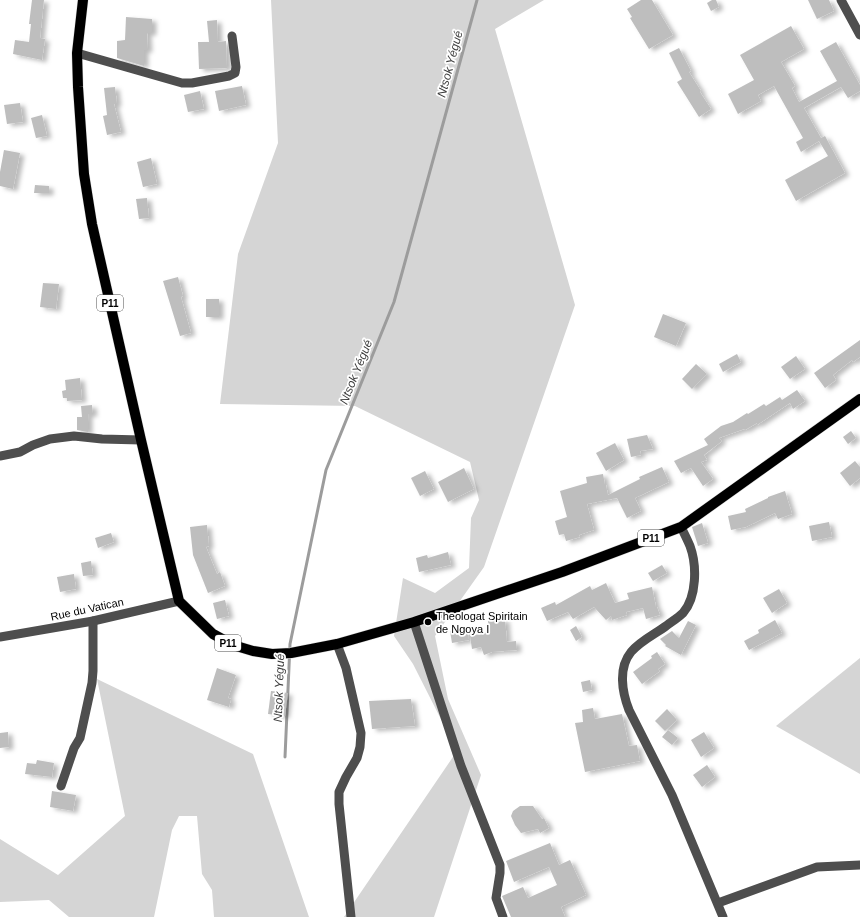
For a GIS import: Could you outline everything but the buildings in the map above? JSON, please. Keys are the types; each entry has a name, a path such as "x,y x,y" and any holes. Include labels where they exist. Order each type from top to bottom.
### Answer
{"main road":[{"name":"P11","path":"83,0 77,53 84,174 92,224 141,440 179,602 213,634 233,645 253,651 272,654 291,653 337,644 414,622 562,572 680,527 860,399"}],"street":[{"path":"841,0 860,35"},
{"path":"77,53 174,81 192,83 229,76 235,73 236,67 232,36"},
{"path":"0,456 20,452 33,445 50,439 74,436 112,440 141,440"},
{"path":"680,527 690,546 693,558 694,584 689,604 682,614 631,652 624,664 622,678 624,696 629,710 672,794 723,917"},
{"name":"Rue du Vatican","path":"0,637 93,621 179,602"},
{"path":"61,786 74,748 80,738 92,684 93,621"},
{"path":"414,622 461,766 500,865 496,898 503,917"},
{"path":"337,644 346,668 361,733 360,747 357,758 339,792 351,917"},
{"path":"718,903 817,867 860,865"}],"shaded area":[{"path":"271,0 544,0 495,29 575,305 484,567 435,636 448,699 481,775 434,917 344,917 457,751 413,664 394,636 403,578 435,593 469,568 471,518 479,500 470,462 355,406 220,404 238,254 278,143"},
{"path":"860,658 860,774 776,726"},
{"path":"97,679 253,754 309,917 214,917 212,890 202,874 197,816 179,816 172,830 154,917 69,917 49,900 0,902 0,839 58,875 125,816"}],"waterway":[{"name":"Ntsok Yégué","path":"285,757 290,644 326,470 394,302 477,0"}],"place":[{"name":"Theologat Spiritain de Ngoya I","path":"428,622"}]}
